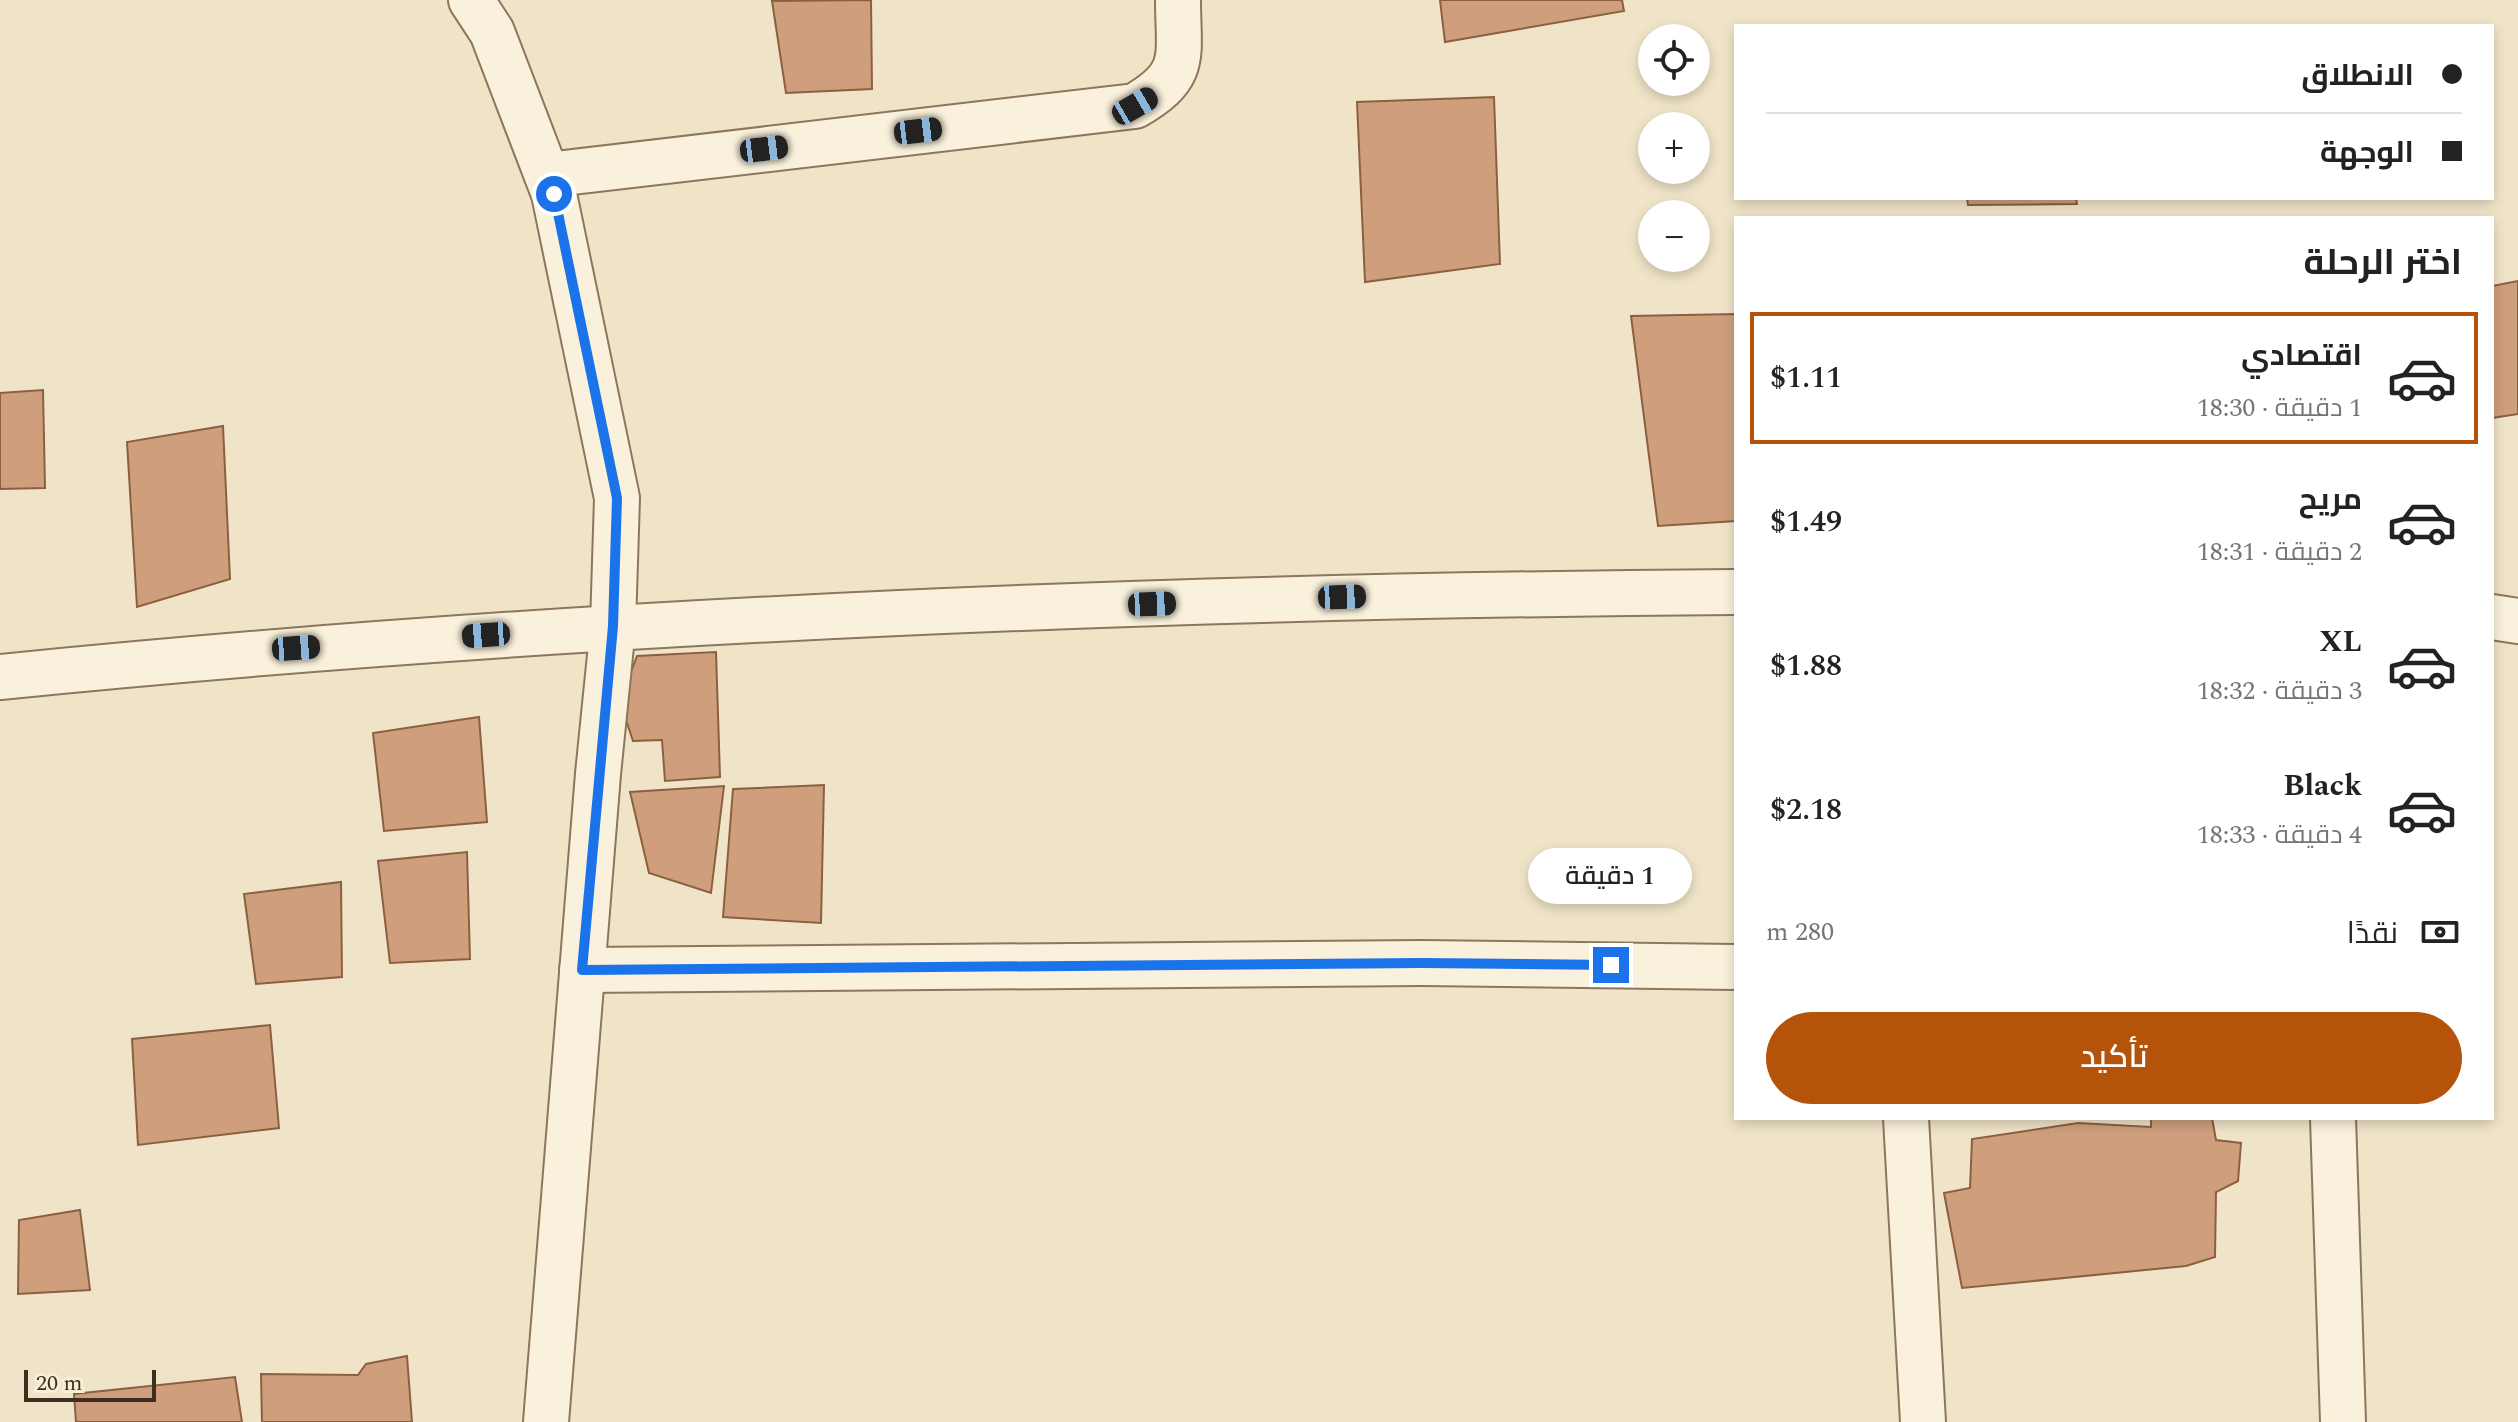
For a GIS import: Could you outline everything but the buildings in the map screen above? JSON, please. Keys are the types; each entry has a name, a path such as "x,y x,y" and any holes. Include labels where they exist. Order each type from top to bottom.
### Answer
{"street":[{"path":"471,0 492,32 554,194 617,498 613,626 546,1422"},
{"path":"547,175 1135,106 1162,91 1173,77 1178,56 1178,0"},
{"path":"0,677 264,651 613,626 1406,594 1734,592"},
{"path":"2494,617 2518,621"},
{"path":"582,970 1422,963 1734,967"},
{"path":"1906,1120 1923,1422"},
{"path":"2333,1120 2343,1422"}],"route":[{"path":"554,194 617,498 613,626 582,970 1422,963 1611,965"}]}
